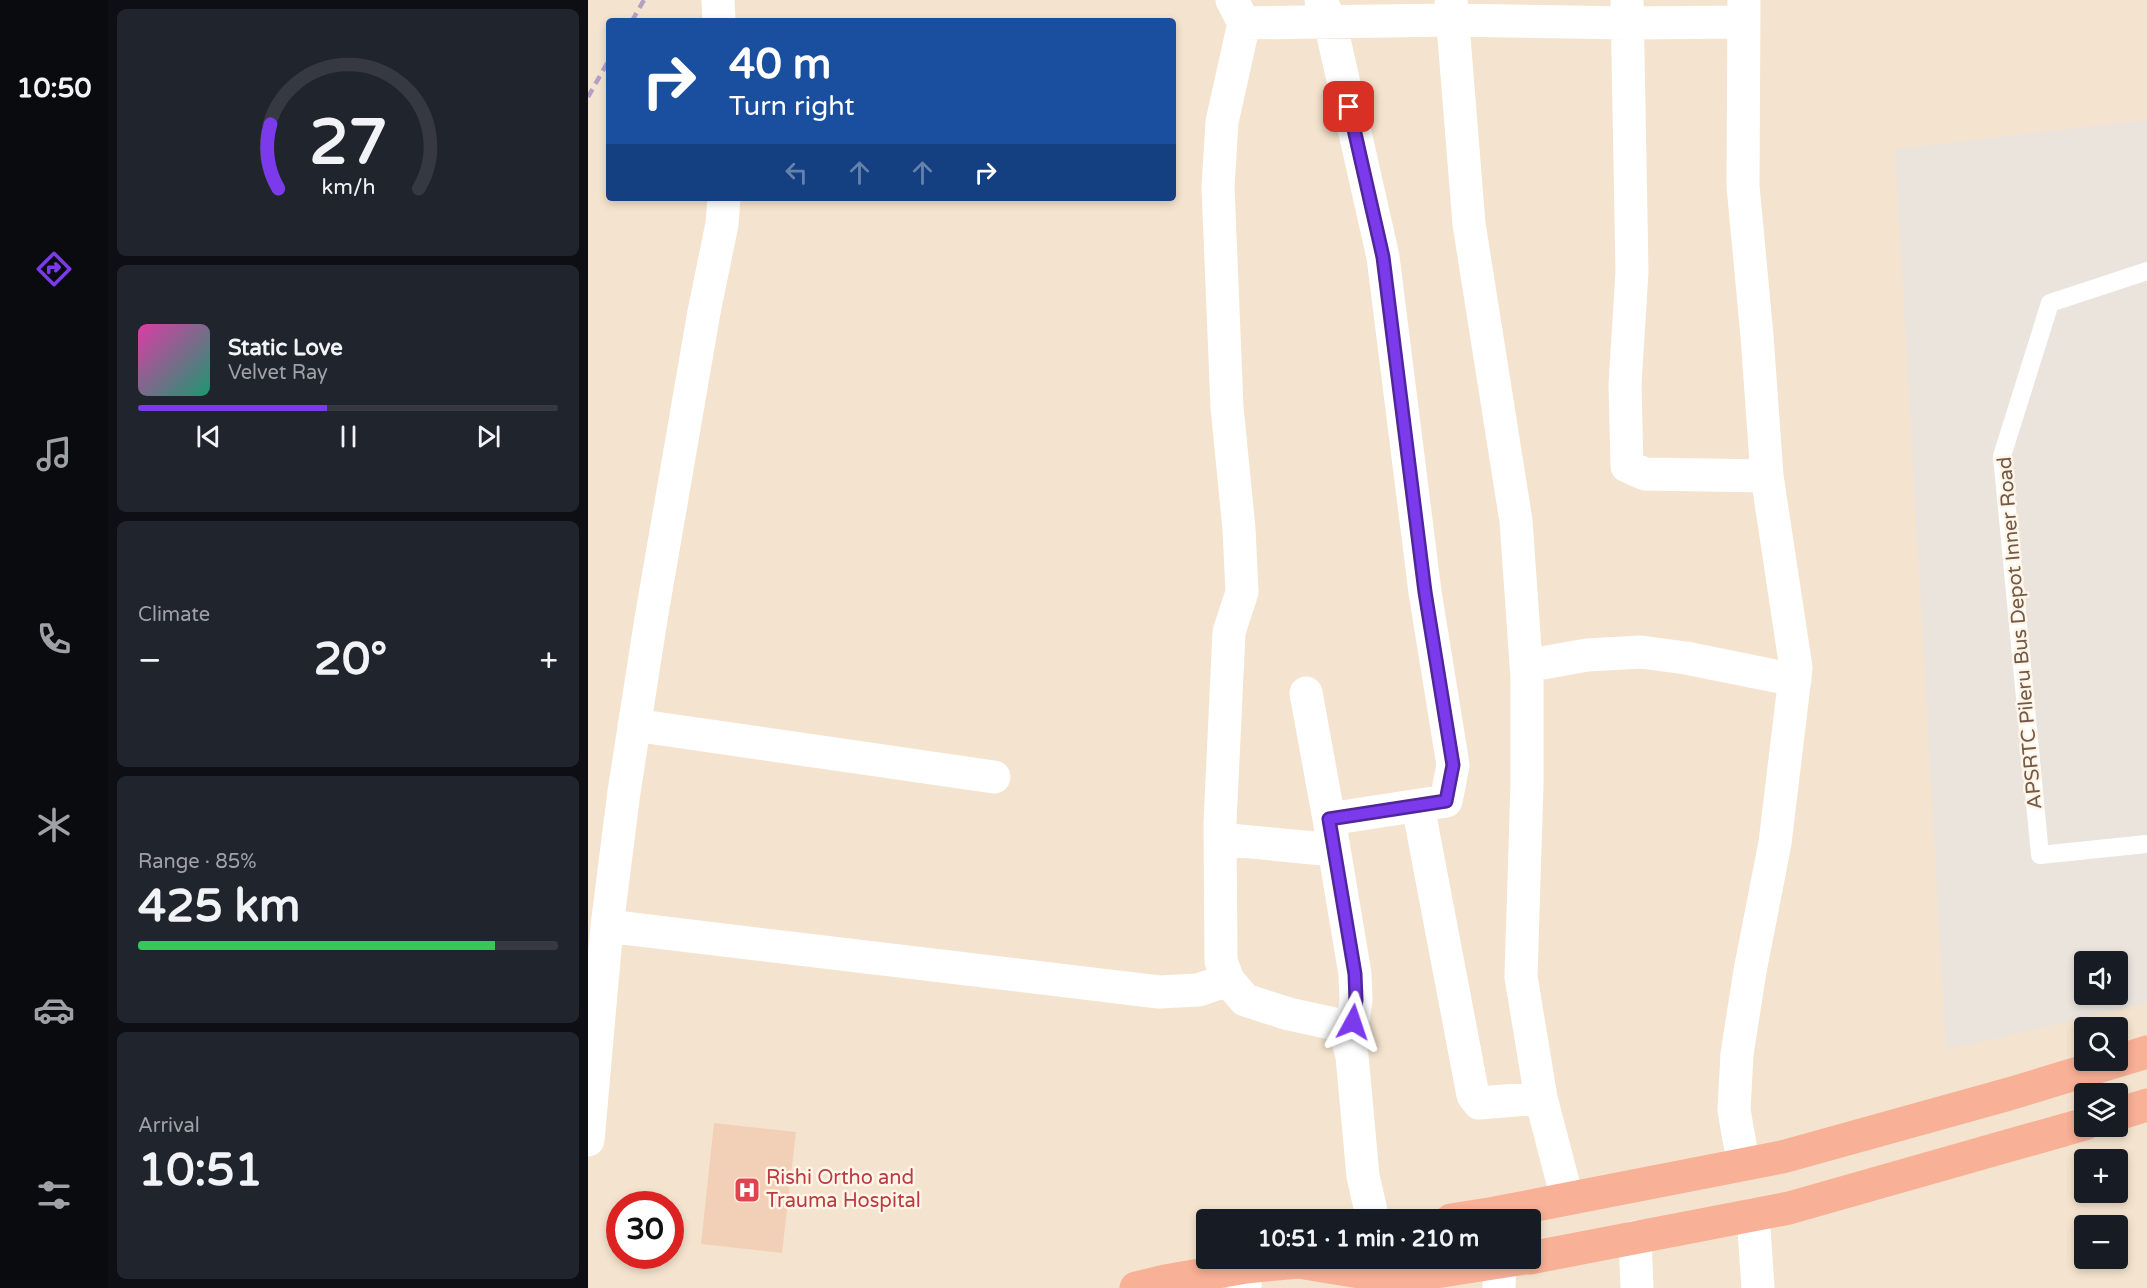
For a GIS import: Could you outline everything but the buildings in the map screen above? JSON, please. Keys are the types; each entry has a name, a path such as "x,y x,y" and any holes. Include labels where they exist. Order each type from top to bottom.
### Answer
{"highway":[{"path":"1509,1209 1782,1157 2147,1052"},
{"path":"2128,1111 2147,1105"},
{"path":"1541,1260 1635,1237 1800,1204 2074,1127"},
{"path":"1733,1166 1740,1217"},
{"path":"1136,1288 1165,1281 1245,1277 1271,1269"},
{"path":"1339,1269 1397,1283 1499,1269"}],"street":[{"path":"718,0 719,18"},
{"path":"1452,10 1469,224 1516,521 1526,666 1527,783 1521,977 1541,1098 1567,1198"},
{"path":"1220,839 1332,835 1418,806 1446,801 1453,765 1425,592 1383,257 1326,11"},
{"path":"1370,1209 1363,1176 1352,1056 1346,1031 1335,1024 1289,1014 1245,1000 1228,980 1221,961 1220,839 1229,632 1242,592 1239,530 1227,407 1218,187 1222,122 1238,12 1744,11 1743,186 1767,476 1796,668 1775,843 1750,971 1737,1054 1734,1110 1741,1150 1733,1166"},
{"path":"1628,12 1632,272 1625,384 1627,466 1645,474 1767,476"},
{"path":"588,1140 607,926 634,725 702,324 722,224 724,201"},
{"path":"1526,666 1587,655 1641,652 1686,658 1795,680"},
{"path":"1306,693 1355,974 1356,1000 1353,1022 1346,1031"},
{"path":"634,725 994,777"},
{"path":"1418,806 1473,1095 1479,1103 1541,1098"},
{"path":"607,926 1159,992 1198,990 1228,980"},
{"path":"1740,1217 1758,1288"},
{"path":"1635,1237 1638,1288"}],"lane":[{"name":"APSRTC Pileru Bus Depot Inner Road","path":"2147,270 2050,303 2002,456 2040,855 2147,844"}],"shaded area":[{"path":"588,0 2147,0 2147,1288 588,1288"},
{"path":"2147,120 2147,1003 2087,1017 2074,1017 2074,1020 1946,1050 1895,149"}],"railway":[{"path":"634,18 644,0"},
{"path":"588,97 606,65"}],"place":[{"name":"Rishi Ortho and Trauma Hospital","path":"747,1190"}],"route":[{"path":"1349,107 1383,257 1425,592 1453,765 1446,801 1329,819 1355,974 1356,1000 1353,1022"}]}
